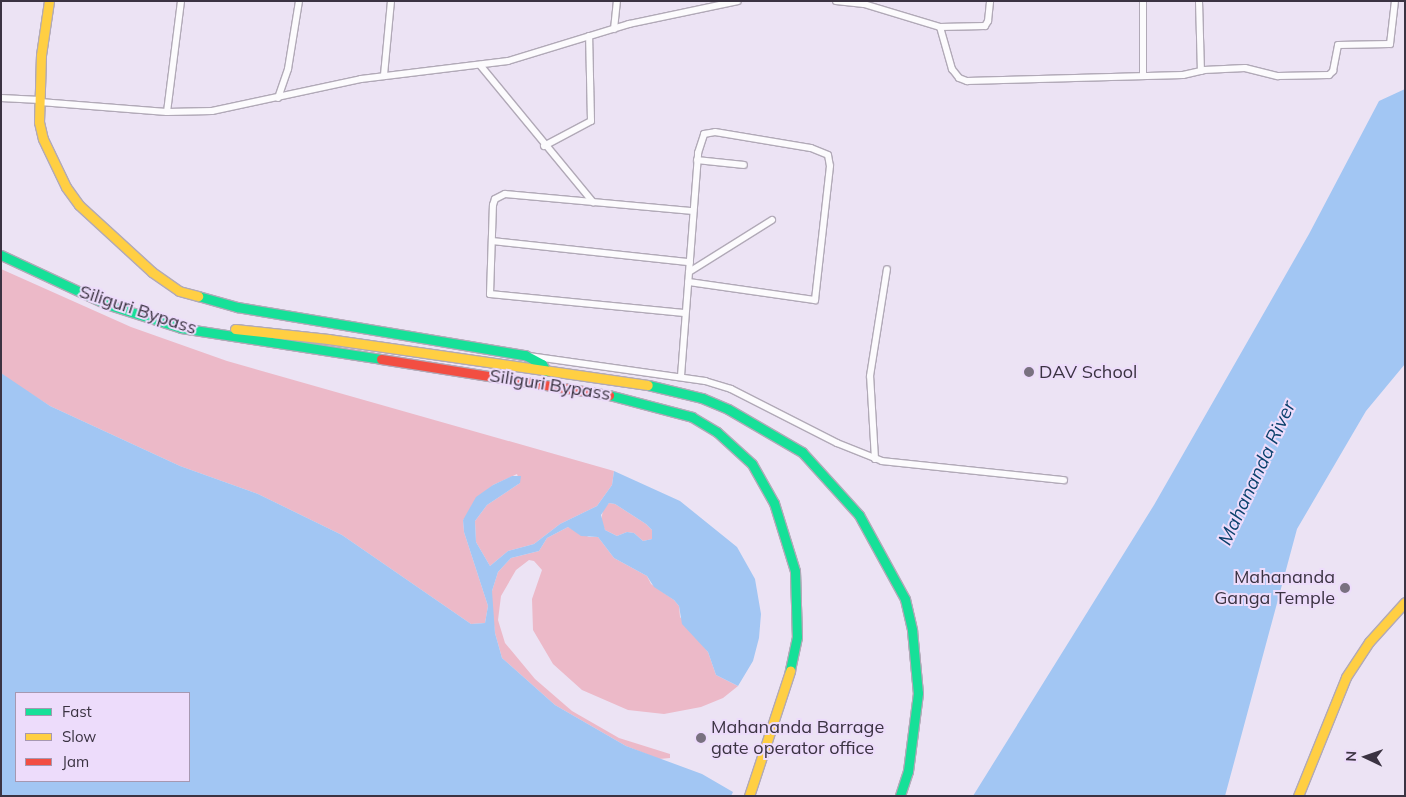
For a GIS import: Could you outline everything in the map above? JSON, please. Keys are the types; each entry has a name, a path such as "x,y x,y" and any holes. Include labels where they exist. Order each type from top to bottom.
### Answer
{"main road":[{"path":"49,1 41,56 39,122 43,139 66,187 79,205 152,272 179,291 269,313 525,355 542,364 546,370"},
{"name":"Siliguri Bypass","path":"1,255 98,300 181,328 629,398 692,417 717,432 752,464 774,503 795,571 797,637 792,665 749,795"},
{"path":"130,311 209,328 277,332 648,385 702,398 751,420 802,452 859,515 904,600 912,630 918,694 908,771 900,796"},
{"path":"1298,796 1346,677 1369,642 1405,602"}],"street":[{"path":"167,112 180,1"},
{"path":"278,98 288,69 299,1"},
{"path":"384,75 391,1"},
{"path":"614,29 617,1"},
{"path":"1,98 167,112 212,112 384,75 508,61 614,29 738,1"},
{"path":"836,1 864,4 940,27 985,26 988,21 990,1"},
{"path":"1143,1 1143,76"},
{"path":"1199,1 1201,70"},
{"path":"940,27 952,69 962,80 1188,75 1201,70 1249,68 1278,76 1329,75 1332,71 1338,45 1390,44 1396,1"},
{"path":"544,146 591,121 589,36"},
{"path":"480,64 544,146 593,202"},
{"path":"680,376 684,313 690,262 692,210 700,140 709,132 825,151 830,160 816,300 688,282"},
{"path":"697,160 744,165"},
{"path":"684,313 490,294 493,205 499,195 692,210"},
{"path":"689,272 772,220"},
{"path":"492,241 690,262"},
{"path":"874,459 870,376 886,269"},
{"path":"525,355 680,376 731,389 836,443 874,459 1064,480"}],"shaded area":[{"path":"1,269 131,327 227,361 614,471 612,485 597,506 560,524 534,544 508,551 490,566 476,542 475,521 487,505 520,483 517,474 493,485 463,520 464,532 488,606 485,623 471,624 342,535 258,494 180,466 50,406 11,381 1,373"},
{"path":"609,503 615,504 646,524 652,530 652,539 643,541 634,533 627,532 617,536 605,530 601,521 603,510"},
{"path":"568,527 589,537 598,537 614,558 647,576 651,584 674,600 679,606 680,617 708,652 716,675 738,686 723,698 701,707 664,714 628,710 582,690 553,664 533,630 532,599 542,570 534,561 529,560 516,570 501,596 498,620 505,643 535,679 572,711 619,738 670,754 670,758 659,759 626,746 555,705 502,658 495,633 492,608 492,591 498,572 511,558 539,551 547,538"}],"water":[{"name":"Mahananda River","path":"1405,89 1405,364 1366,411 1297,529 1225,796 973,796 1154,505 1309,234 1379,101"},
{"path":"1,373 50,406 180,466 258,494 342,535 471,624 485,623 488,606 464,532 463,520 476,497 493,485 512,476 521,476 520,483 487,505 475,521 476,542 490,566 508,551 534,544 560,524 597,506 612,485 614,471 680,501 737,547 755,579 761,614 759,638 753,661 738,686 716,675 708,652 682,624 679,606 674,600 654,587 647,576 614,558 598,537 581,536 568,527 547,538 539,551 511,558 498,572 492,591 495,633 502,658 555,705 626,746 702,774 733,792 731,796 1,796","holes":["609,503 615,504 646,524 652,530 652,539 643,541 634,533 627,532 617,536 605,530 601,515"]}],"traffic: fast":[{"path":"1,255 106,304 181,328 381,359"},
{"path":"198,296 237,307 525,355 542,364 546,371"},
{"path":"648,385 702,398 728,409 802,452 859,515 905,599 912,630 918,693 908,771 900,796"},
{"path":"609,395 692,417 717,432 752,464 774,503 795,571 797,637 790,671"}],"traffic: slow":[{"path":"49,1 41,55 39,122 43,139 66,187 79,205 152,272 179,291 198,296"},
{"path":"235,329 328,339 648,385"},
{"path":"1298,796 1346,677 1369,642 1405,602"},
{"path":"749,796 790,671"}],"traffic: jam":[{"path":"381,359 609,395"}],"place":[{"name":"DAV School","path":"1029,372"},
{"name":"Mahananda Ganga Temple","path":"1345,588"},
{"name":"Mahananda Barrage gate operator office","path":"701,738"}]}
